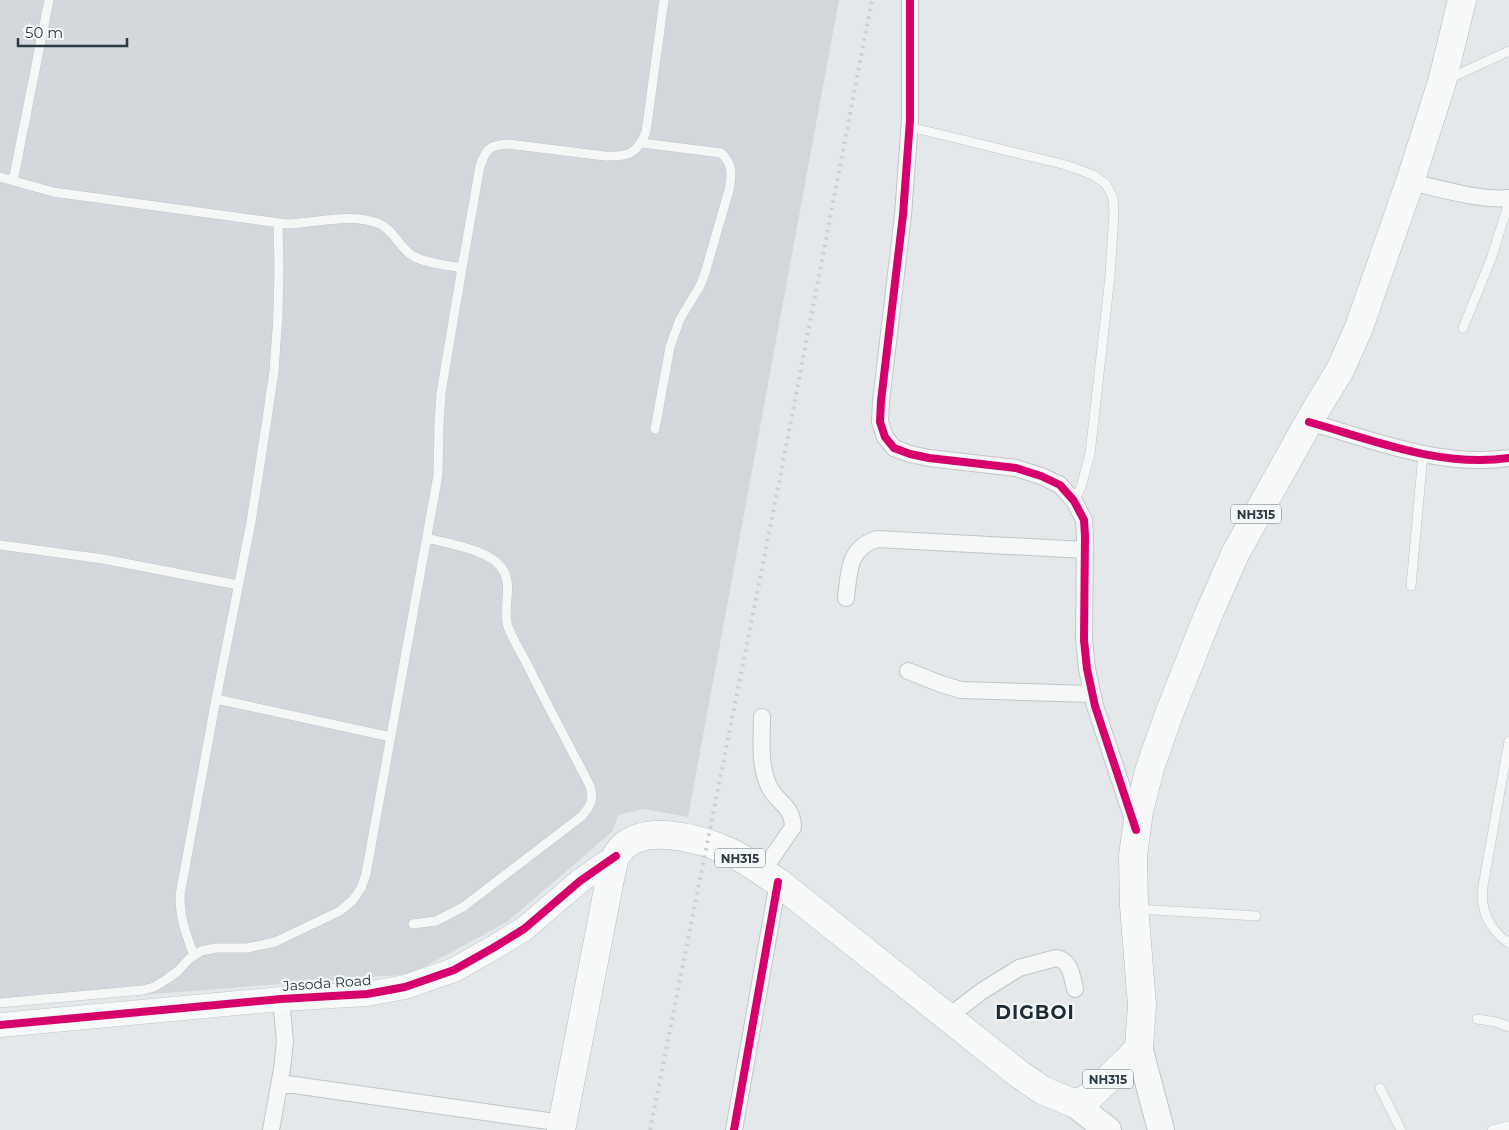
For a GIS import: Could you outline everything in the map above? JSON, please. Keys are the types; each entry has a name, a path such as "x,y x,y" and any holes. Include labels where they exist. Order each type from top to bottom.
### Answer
{"highway":[{"name":"NH315","path":"616,856 627,843 640,837 655,835 707,843 733,854 770,877 1042,1090 1073,1103 1086,1100 1127,1060 1139,1047 1142,1005 1134,908 1133,856 1139,811 1150,768 1169,714 1235,554 1340,370 1358,330 1410,182 1442,82 1462,0"},
{"path":"562,1127 591,972 616,856"}],"main road":[{"path":"1139,1047 1162,1130"},
{"path":"1073,1103 1108,1130"}],"street":[{"path":"910,0 910,126 904,215 880,422 885,437 894,448 929,458 1016,468 1041,476 1060,485 1074,501 1084,520 1084,640 1086,669 1092,694 1136,830"},
{"path":"1410,182 1477,196 1499,199 1509,198"},
{"path":"1309,422 1423,454 1468,461 1509,458"},
{"path":"846,598 849,566 854,556 861,546 877,538 1085,550"},
{"path":"908,671 961,690 1092,694"},
{"path":"734,1130 770,877 793,827 793,818 790,811 768,786 764,772 762,717"},
{"name":"Jasoda Road","path":"0,1025 281,999 367,994 405,987 454,970 524,929 580,881 616,856"},
{"path":"948,1018 982,991 1019,968 1056,958 1066,962 1075,989"},
{"path":"271,1130 280,1083 285,1041 281,999"},
{"path":"280,1083 562,1127"}],"lane":[{"path":"13,181 50,0"},
{"path":"0,1003 143,990 154,987 168,980 189,959 201,951 216,948 247,948 275,942 340,911 354,900 366,874 438,475 441,393 480,166 484,154 490,147 498,144 508,144 606,156 620,157 632,154 642,143 646,132 664,0"},
{"path":"1442,82 1509,51"},
{"path":"910,126 1066,165 1094,175 1106,184 1113,198 1114,213 1110,276 1090,454 1081,487 1074,501"},
{"path":"642,143 721,153 728,159 731,169 729,190 705,273 700,286 680,319 672,340 654,429"},
{"path":"0,177 53,192 278,223 308,223 329,219 371,221 386,228 410,254 418,259 462,268"},
{"path":"1463,328 1491,259 1509,202"},
{"path":"194,956 183,925 180,911 180,894 251,522 274,371 279,305 278,223"},
{"path":"1411,586 1423,454"},
{"path":"413,924 436,920 463,907 582,816 589,808 593,797 590,786 507,623 508,594 503,570 495,561 483,554 427,538"},
{"path":"0,545 103,559 238,585"},
{"path":"216,699 391,737"},
{"path":"1509,741 1483,886 1483,904 1487,919 1494,929 1509,943"},
{"path":"1134,908 1256,916"},
{"path":"1477,1019 1496,1022 1509,1027"},
{"path":"1380,1088 1401,1130"},
{"path":"1492,1130 1509,1126"}],"shaded area":[{"path":"0,0 839,0 688,817 644,809 618,815 613,831 507,922 411,974 0,1006"}],"railway":[{"path":"650,1130 779,483 872,0"}],"cycle path":[{"path":"910,0 910,120 903,215 880,422 885,437 894,448 929,458 1016,468 1041,476 1060,485 1074,501 1084,520 1084,640 1087,669 1095,706 1136,830"},
{"path":"1309,422 1382,444 1433,456 1484,460 1509,458"},
{"path":"0,1025 281,999 367,994 405,987 454,970 524,929 580,881 616,856"},
{"path":"734,1130 778,882"}],"district":[{"name":"DIGBOI","path":"1035,1012"}]}
